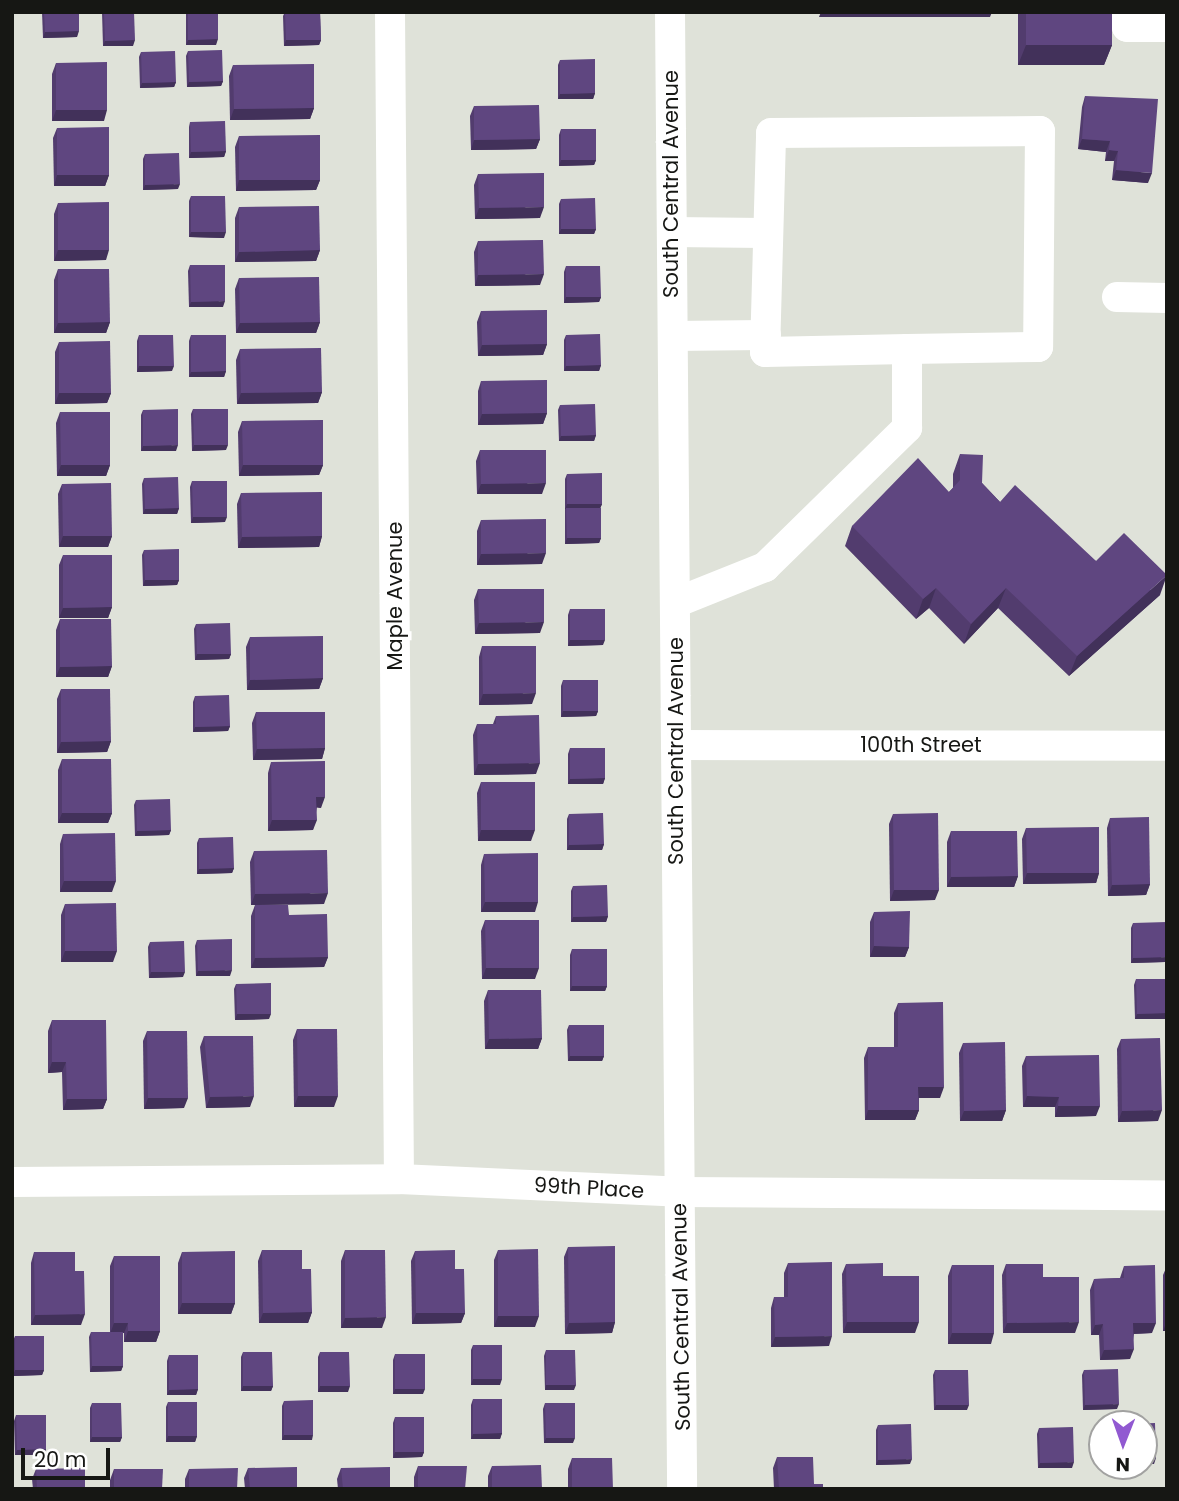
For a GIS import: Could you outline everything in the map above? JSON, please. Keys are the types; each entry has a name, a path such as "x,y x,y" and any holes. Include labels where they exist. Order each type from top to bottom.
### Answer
{"street":[{"name":"Maple Avenue","path":"390,12 399,1179"},
{"name":"South Central Avenue","path":"670,12 682,1489"},
{"path":"1127,12 1127,27 1167,27"},
{"path":"1040,131 1038,347 765,352 766,335 771,133 1040,131"},
{"path":"672,232 768,233"},
{"path":"1117,298 1167,298"},
{"path":"673,336 766,335"},
{"path":"675,603 765,567 907,428 907,349"},
{"name":"100th Street","path":"676,745 1167,746"},
{"name":"99th Place","path":"12,1182 399,1179 680,1192 1167,1195"}],"building":[{"path":"44,12 79,12 79,31 45,32"},
{"path":"104,12 134,12 135,40 105,41"},
{"path":"188,12 218,12 218,39 188,40"},
{"path":"285,12 320,12 321,40 286,40"},
{"path":"1026,12 1112,12 1112,45 1026,45"},
{"path":"222,50 223,81 189,82 188,51"},
{"path":"175,51 176,82 142,83 141,52"},
{"path":"595,59 595,93 560,94 560,60"},
{"path":"107,62 107,110 56,110 56,63"},
{"path":"314,64 314,108 234,109 233,65"},
{"path":"1085,96 1158,99 1152,173 1116,170 1118,151 1109,150 1110,141 1082,139"},
{"path":"539,105 540,139 474,140 474,106"},
{"path":"225,121 226,151 191,152 190,122"},
{"path":"109,127 109,175 57,175 57,128"},
{"path":"561,129 596,129 596,160 561,160"},
{"path":"320,135 320,180 239,180 239,136"},
{"path":"179,153 180,184 145,185 145,154"},
{"path":"544,173 544,207 479,208 478,174"},
{"path":"191,196 225,196 226,232 191,232"},
{"path":"595,198 596,229 561,229 561,199"},
{"path":"109,202 109,250 58,250 58,203"},
{"path":"319,206 320,250 239,252 239,207"},
{"path":"543,240 544,274 478,275 478,241"},
{"path":"190,265 225,265 225,301 191,302"},
{"path":"566,266 600,266 601,297 566,297"},
{"path":"58,269 109,269 110,322 58,323"},
{"path":"319,277 320,322 240,323 239,278"},
{"path":"547,310 547,344 482,345 481,311"},
{"path":"600,334 601,365 566,366 566,335"},
{"path":"139,335 173,335 174,366 139,366"},
{"path":"191,335 226,335 226,371 191,372"},
{"path":"110,341 111,393 59,393 59,342"},
{"path":"321,348 322,392 241,393 240,349"},
{"path":"547,380 547,413 482,414 481,381"},
{"path":"595,404 596,435 561,436 560,405"},
{"path":"178,409 178,445 143,446 143,410"},
{"path":"193,409 228,409 228,445 194,445"},
{"path":"60,412 110,412 110,465 61,465"},
{"path":"323,420 323,465 243,465 242,421"},
{"path":"480,450 546,450 546,483 481,484"},
{"path":"960,454 983,455 982,483 1000,502 1015,485 1096,561 1124,533 1167,575 1077,656 1006,588 971,624 936,588 923,599 852,526 918,458 949,492 960,480"},
{"path":"602,473 602,504 567,504 567,474"},
{"path":"178,477 179,508 145,509 144,478"},
{"path":"192,481 227,481 227,517 193,517"},
{"path":"111,483 112,536 63,536 62,484"},
{"path":"322,492 322,536 242,537 241,493"},
{"path":"566,508 601,508 601,538 567,538"},
{"path":"546,519 546,553 481,554 481,520"},
{"path":"179,549 179,580 145,580 144,550"},
{"path":"63,555 112,555 112,607 63,608"},
{"path":"478,589 544,589 544,622 479,623"},
{"path":"570,609 605,609 605,640 570,640"},
{"path":"60,619 111,619 112,666 60,667"},
{"path":"230,623 231,654 197,654 196,624"},
{"path":"323,636 323,678 250,680 250,637"},
{"path":"482,646 536,646 536,693 483,694"},
{"path":"563,680 598,680 598,711 563,711"},
{"path":"61,689 110,689 111,741 61,742"},
{"path":"229,695 230,726 195,727 195,696"},
{"path":"256,712 325,712 325,748 257,749"},
{"path":"539,715 540,763 478,764 477,724 496,724 496,716"},
{"path":"570,748 605,748 605,778 570,779"},
{"path":"62,759 111,759 112,813 62,813"},
{"path":"325,761 325,797 316,797 317,820 272,820 271,762"},
{"path":"481,782 535,782 535,830 481,830"},
{"path":"170,799 171,830 137,831 136,800"},
{"path":"603,813 604,844 569,845 569,814"},
{"path":"938,813 939,890 894,890 893,814"},
{"path":"1149,817 1150,884 1112,885 1110,818"},
{"path":"1099,827 1099,873 1027,873 1026,828"},
{"path":"951,831 1017,831 1018,876 951,877"},
{"path":"115,833 116,881 64,881 63,834"},
{"path":"233,837 234,868 199,869 199,838"},
{"path":"327,850 328,893 255,894 254,851"},
{"path":"538,853 538,902 485,902 484,854"},
{"path":"607,885 608,916 573,917 573,886"},
{"path":"116,903 117,951 65,951 65,904"},
{"path":"255,905 288,905 289,915 327,914 328,957 255,958"},
{"path":"910,911 909,947 874,946 874,912"},
{"path":"485,920 539,920 539,968 486,968"},
{"path":"1167,922 1167,957 1133,958 1133,923"},
{"path":"232,939 232,970 198,971 197,940"},
{"path":"184,941 185,972 151,972 150,942"},
{"path":"572,949 607,949 607,986 572,986"},
{"path":"1136,979 1167,979 1167,1013 1137,1014"},
{"path":"271,983 271,1014 237,1014 236,984"},
{"path":"488,990 541,990 542,1038 489,1039"},
{"path":"943,1002 944,1087 918,1087 919,1110 868,1110 868,1047 898,1047 898,1003"},
{"path":"52,1020 106,1020 107,1099 67,1099 66,1062 52,1062"},
{"path":"569,1025 604,1025 604,1056 570,1056"},
{"path":"297,1029 337,1029 338,1096 298,1096"},
{"path":"147,1031 187,1031 188,1098 148,1098"},
{"path":"204,1036 253,1036 254,1096 210,1097"},
{"path":"1160,1038 1162,1110 1122,1111 1121,1039"},
{"path":"1005,1042 1006,1110 964,1111 963,1043"},
{"path":"1099,1055 1100,1106 1058,1106 1059,1097 1027,1096 1026,1056"},
{"path":"615,1246 615,1322 569,1323 568,1247"},
{"path":"538,1249 539,1316 498,1316 498,1250"},
{"path":"262,1250 302,1250 302,1269 311,1269 312,1312 263,1313"},
{"path":"345,1250 385,1250 386,1317 345,1318"},
{"path":"455,1250 455,1269 464,1269 465,1313 416,1313 415,1251"},
{"path":"235,1251 235,1303 182,1303 182,1252"},
{"path":"34,1252 75,1252 75,1271 84,1271 85,1314 35,1315"},
{"path":"114,1256 160,1256 160,1331 128,1331 128,1323 114,1323"},
{"path":"832,1262 832,1336 775,1337 774,1297 788,1297 788,1263"},
{"path":"883,1263 883,1276 919,1276 919,1322 847,1322 846,1264"},
{"path":"1006,1264 1043,1264 1043,1277 1079,1277 1079,1322 1007,1323"},
{"path":"952,1265 994,1265 994,1333 952,1333"},
{"path":"1155,1265 1156,1323 1133,1323 1134,1349 1104,1350 1103,1324 1095,1325 1094,1279 1124,1278 1124,1266"},
{"path":"91,1332 123,1332 123,1366 92,1366"},
{"path":"15,1336 44,1336 44,1370 15,1370"},
{"path":"473,1345 502,1345 502,1379 473,1379"},
{"path":"546,1350 575,1350 576,1385 546,1385"},
{"path":"243,1352 272,1352 273,1386 243,1386"},
{"path":"320,1352 349,1352 350,1386 320,1386"},
{"path":"395,1354 425,1354 425,1389 395,1389"},
{"path":"169,1355 198,1355 198,1389 169,1390"},
{"path":"1118,1369 1119,1404 1085,1405 1084,1370"},
{"path":"935,1370 968,1370 969,1405 936,1405"},
{"path":"473,1399 502,1399 502,1433 473,1434"},
{"path":"313,1400 313,1435 284,1435 284,1401"},
{"path":"168,1402 197,1402 197,1436 168,1436"},
{"path":"92,1403 121,1403 122,1437 92,1437"},
{"path":"545,1403 575,1403 575,1438 546,1438"},
{"path":"16,1415 46,1415 46,1449 17,1450"},
{"path":"395,1417 424,1417 424,1452 395,1452"},
{"path":"911,1424 912,1459 878,1460 878,1425"},
{"path":"1073,1427 1074,1462 1040,1463 1039,1428"},
{"path":"777,1457 813,1457 814,1484 823,1484 823,1489 779,1489"},
{"path":"572,1458 612,1458 613,1489 572,1489"},
{"path":"541,1465 542,1489 492,1489 492,1466"},
{"path":"418,1466 467,1466 465,1489 418,1489"},
{"path":"297,1467 297,1489 250,1489 248,1468"},
{"path":"390,1467 390,1489 343,1489 341,1468"},
{"path":"85,1468 85,1489 37,1489 36,1469"},
{"path":"238,1468 237,1489 189,1489 189,1469"},
{"path":"114,1469 163,1469 162,1489 114,1489"}]}
